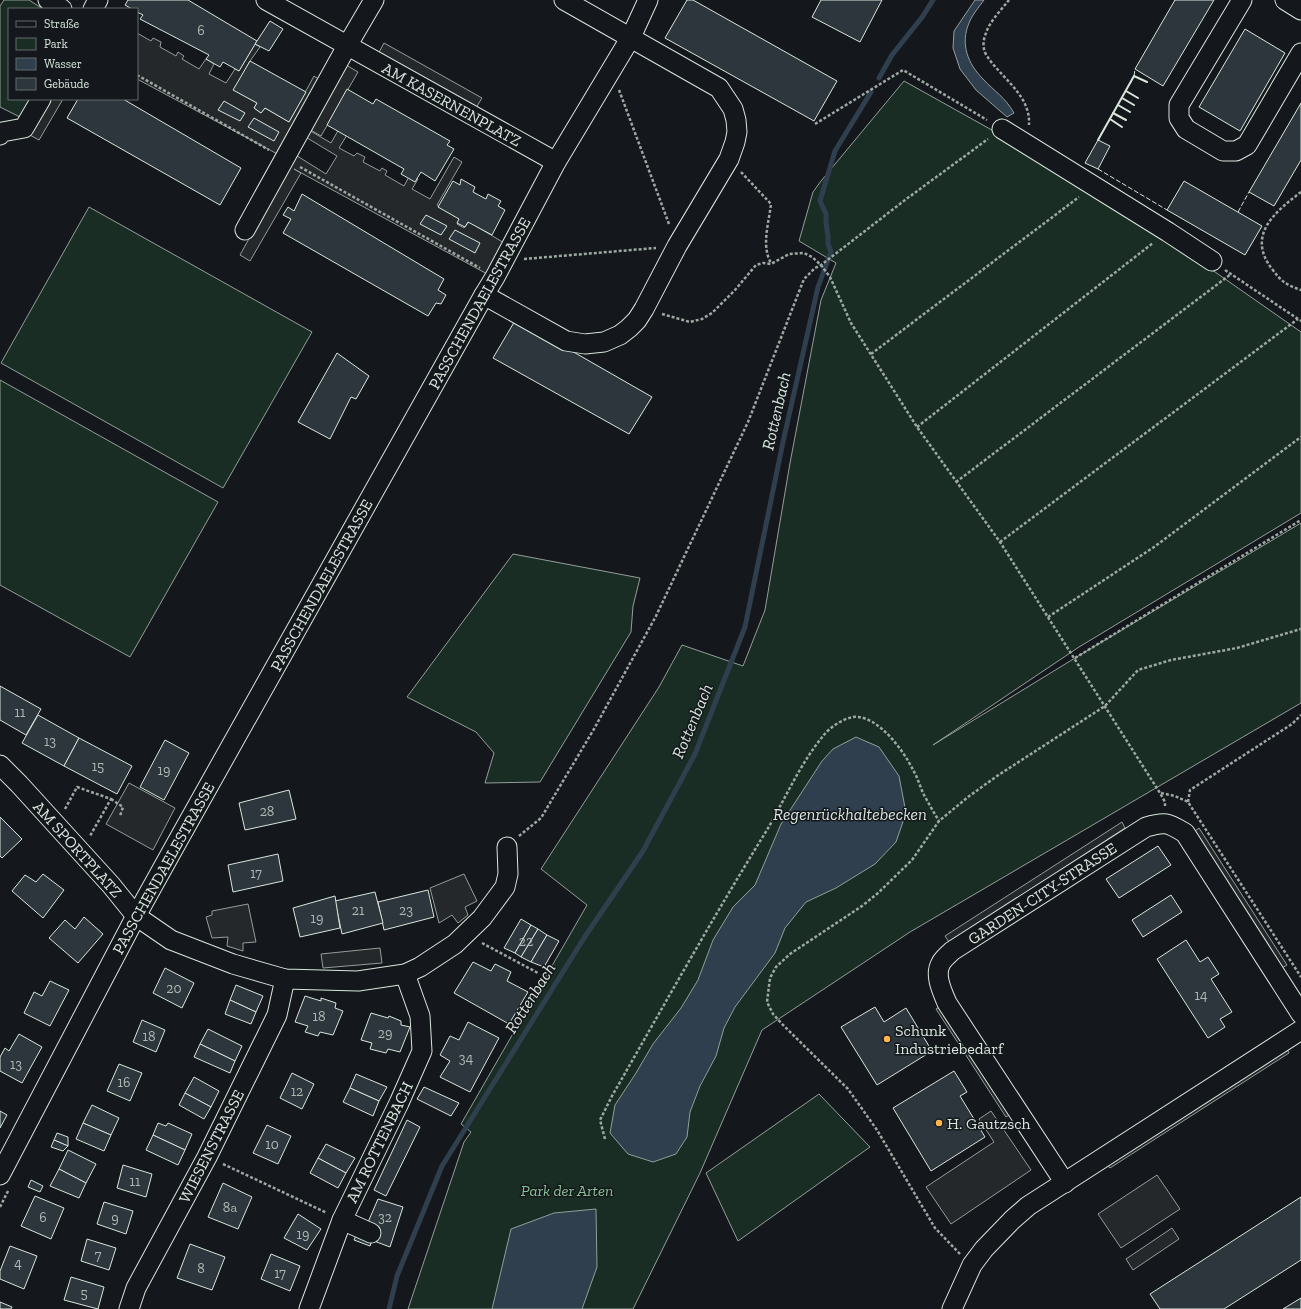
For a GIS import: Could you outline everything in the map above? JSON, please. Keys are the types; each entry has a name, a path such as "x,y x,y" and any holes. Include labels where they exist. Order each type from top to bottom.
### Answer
{"street":[{"path":"48,0 60,8"},
{"name":"AM KASERNENPLATZ","path":"266,0 556,162"},
{"path":"245,230 374,0"},
{"path":"484,294 566,341 585,344 604,342 620,335 637,320 644,309 677,246 729,159 735,142 737,132 733,109 719,88 564,0"},
{"name":"PASSCHENDAELESTRASSE","path":"0,1174 136,916 484,294 495,277 556,162 631,37 648,0"},
{"path":"1242,0 1179,105 1179,118 1186,129 1223,151 1236,151 1247,145 1301,53"},
{"path":"0,135 2,132 24,128 40,100"},
{"path":"1002,129 1212,261"},
{"name":"AM SPORTPLATZ","path":"0,765 111,885 136,916 171,940 233,964 285,979 358,981 404,974 420,967 455,944 482,918 505,886 508,874 507,847"},
{"name":"GARDEN-CITY-STRASSE","path":"1065,1183 947,1003 941,989 937,970 941,962 952,951 1146,827 1158,823 1166,823 1185,833 1301,1014"},
{"name":"AM ROTTENBACH","path":"309,1309 342,1220 399,1104 422,1051 420,1016 404,974"},
{"name":"WIESENSTRASSE","path":"128,1309 136,1288 207,1157 277,1015 285,979"},
{"path":"952,1309 972,1265 984,1249 1028,1206 1301,1030"},
{"path":"342,1220 371,1233"}],"path":[{"path":"1008,0 986,31 983,43 986,55 1019,94 1026,108 1029,121 1028,145"},
{"path":"506,256 513,260 677,246 612,70"},
{"path":"507,847 541,818 594,729 653,622 748,422 804,280 815,268 821,265 904,200 1002,129 903,70 815,124"},
{"path":"138,76 448,249 495,277"},
{"path":"729,159 771,204 766,248 767,257 771,264"},
{"path":"871,354 1094,186"},
{"path":"1301,192 1280,208 1270,220 1263,233 1262,248 1265,260 1281,280 1290,286 1301,290"},
{"path":"917,427 1168,232"},
{"path":"644,309 690,322 702,319 712,313 756,265 763,263 771,264 790,254 804,253 812,257 821,265 830,277 851,323 917,427 1000,542 1160,793"},
{"path":"1212,261 1301,321"},
{"path":"956,482 1231,274"},
{"path":"1000,542 1298,319"},
{"path":"1048,617 1154,547 1301,437"},
{"path":"1075,658 1301,520"},
{"path":"972,1265 935,1228 877,1130 848,1089 783,1025 774,1014 767,1002 770,978 776,967 790,954 862,906 878,893 912,860 940,821 968,797 997,776 1105,706 1138,670 1171,660 1237,648 1301,629"},
{"path":"1188,802 1190,790 1292,724 1301,715"},
{"path":"605,1139 600,1120 612,1096 738,876 768,828 814,748 824,734 837,724 853,717 871,720 886,732 899,748 913,769 924,795 940,821"},
{"path":"56,824 78,787 111,799 123,807 120,816"},
{"path":"82,853 111,799"},
{"path":"465,935 538,972"},
{"path":"207,1157 342,1220"}],"green space":[{"path":"4,0 29,0 41,8 8,8 8,100 30,100 20,117 0,107 0,6"},
{"name":"Park der Arten","path":"904,81 999,134 1175,244 1301,332 1301,513 1079,647 933,745 1301,523 1301,703 910,932 762,1030 700,1173 633,1309 408,1309 464,1142 471,1132 461,1124 587,905 541,869 659,687 682,645 743,666 765,610 790,463 821,300 836,263 799,241 813,192"},
{"path":"89,207 312,332 223,488 1,363"},
{"path":"0,380 218,502 130,657 0,585"},
{"path":"513,554 640,578 633,606 631,632 540,782 485,783 494,753 476,732 407,697"},
{"path":"819,1094 870,1147 738,1241 706,1173"}],"shaded area":[{"path":"138,34 151,41 153,38 161,42 160,47 176,56 178,52 184,56 182,59 199,69 206,59 214,64 209,74 226,83 235,69 239,71 255,44 260,47 250,61 234,90 257,103 254,108 261,113 265,108 289,122 314,76 320,80 302,126 331,143 340,127 347,135 339,148 354,156 357,153 365,157 363,162 380,171 382,168 387,171 385,175 404,186 410,175 418,179 412,189 430,199 454,157 462,162 437,205 460,219 457,224 464,228 469,222 506,244 489,275 294,169 301,173 250,261 240,255 289,166 283,157 138,80","holes":["299,133 337,156 326,174 294,154"]},
{"path":"384,43 482,98 474,111 377,56"},
{"path":"346,65 358,72 321,136 309,129"},
{"path":"47,100 62,100 39,140 28,134"},
{"path":"129,783 175,808 153,850 106,824"},
{"path":"1122,822 1125,828 949,942 945,936"},
{"path":"1199,828 1287,965 1282,968 1194,832"},
{"path":"464,874 477,901 465,907 468,915 458,923 452,915 439,923 430,888"},
{"path":"248,904 256,942 243,943 243,951 227,946 228,937 212,938 206,917 212,915 212,911"},
{"path":"380,948 382,963 323,968 321,954"},
{"path":"942,1005 1012,1113 1006,1117 936,1009"},
{"path":"1286,1047 1289,1053 1110,1168 1106,1163"},
{"path":"991,1111 1031,1170 951,1224 926,1187 994,1142 979,1119"},
{"path":"1157,1175 1180,1209 1121,1248 1098,1214"},
{"path":"1172,1228 1179,1239 1133,1270 1126,1259"}],"water":[{"path":"975,0 984,0 972,17 966,31 965,38 967,53 973,67 987,84 1011,107 1014,113 1007,117 976,90 960,69 953,48 954,31"},
{"name":"Regenrückhaltebecken","path":"856,737 879,747 899,776 906,813 896,842 875,864 836,888 806,902 785,928 775,953 735,1007 724,1028 716,1056 700,1086 690,1112 687,1137 676,1154 653,1162 628,1154 610,1133 615,1105 653,1044 681,1008 698,980 713,940 733,907 755,885 781,824 822,761 833,749"},
{"path":"596,1209 597,1267 582,1309 492,1309 511,1229 554,1213"}],"building":[{"path":"128,0 188,0 257,41 239,71 223,62 220,67 206,59 209,55 140,19 143,15 138,12 138,8 130,8 125,5"},
{"path":"687,0 693,0 837,81 814,121 665,38"},
{"path":"821,0 882,0 860,42 812,17"},
{"path":"1175,0 1214,0 1163,86 1135,69"},
{"path":"270,21 283,29 269,51 255,44"},
{"path":"1245,29 1285,53 1240,131 1199,107"},
{"path":"250,61 306,92 289,122 265,108 261,113 254,108 257,103 233,90"},
{"path":"347,89 373,104 376,99 450,141 447,145 454,149 435,181 421,172 415,182 401,174 404,169 327,125"},
{"path":"77,100 125,100 241,168 220,205 67,118"},
{"path":"224,101 245,113 240,121 218,110"},
{"path":"1301,103 1301,160 1274,206 1249,192"},
{"path":"254,118 279,132 274,141 248,127"},
{"path":"1098,140 1110,146 1098,169 1085,163"},
{"path":"461,179 475,187 473,192 486,199 488,194 501,201 498,206 505,210 492,235 468,222 465,227 457,223 459,219 438,207 453,181 460,185"},
{"path":"1184,181 1262,226 1245,255 1167,210"},
{"path":"302,194 444,279 438,290 446,295 441,304 436,303 428,316 283,233 291,219 283,215 288,207 294,211"},
{"path":"426,215 447,226 441,235 420,224"},
{"path":"455,230 480,243 475,253 449,239"},
{"path":"516,319 652,397 629,434 493,358"},
{"path":"337,353 369,376 356,399 351,397 330,439 298,422"},
{"path":"0,686 41,709 26,735 0,720"},
{"path":"38,715 79,738 64,766 22,743"},
{"path":"79,738 132,766 117,794 64,766"},
{"path":"165,740 189,753 164,800 140,787"},
{"path":"289,790 296,819 245,830 239,803"},
{"path":"0,817 22,839 2,858 0,856"},
{"path":"1158,846 1171,865 1119,898 1106,879"},
{"path":"278,854 283,881 233,892 228,865"},
{"path":"43,874 64,890 43,918 12,891 25,875 36,882"},
{"path":"428,890 434,917 384,930 378,902"},
{"path":"375,892 383,923 342,934 335,901"},
{"path":"1171,895 1182,912 1143,937 1132,920"},
{"path":"335,896 340,928 300,937 293,908"},
{"path":"84,917 103,934 78,963 49,938 65,920 75,929"},
{"path":"521,919 531,925 515,953 504,948"},
{"path":"531,925 538,929 521,957 515,953"},
{"path":"538,929 547,935 531,962 521,957"},
{"path":"547,935 559,941 544,967 531,962"},
{"path":"1186,940 1200,962 1208,957 1219,974 1211,979 1232,1012 1220,1019 1225,1027 1208,1038 1157,959"},
{"path":"473,962 491,971 495,964 511,972 507,981 528,992 509,1024 454,993"},
{"path":"165,968 194,983 182,1008 153,993"},
{"path":"50,981 69,990 50,1026 24,1013 34,992 42,996"},
{"path":"236,985 263,996 256,1012 230,1000"},
{"path":"305,996 321,1001 321,998 336,1003 335,1008 343,1011 333,1035 320,1032 318,1036 305,1032 308,1026 295,1022"},
{"path":"230,1000 256,1012 251,1024 225,1014"},
{"name":"Schunk Industriebedarf","path":"875,1007 884,1022 906,1008 932,1051 877,1085 841,1027"},
{"path":"371,1013 388,1018 389,1016 401,1021 401,1025 410,1027 400,1052 388,1049 386,1053 370,1049 372,1043 361,1040"},
{"path":"142,1020 165,1030 156,1052 133,1042"},
{"path":"468,1022 499,1038 470,1092 440,1077 450,1061 440,1055 450,1036 459,1040"},
{"path":"208,1029 242,1046 235,1061 200,1044"},
{"path":"19,1034 42,1047 22,1083 0,1071 0,1057 5,1048 9,1051"},
{"path":"200,1044 235,1061 230,1073 194,1057"},
{"path":"119,1064 142,1073 130,1101 107,1091"},
{"name":"H. Gautzsch","path":"954,1071 967,1092 960,1096 985,1137 931,1171 893,1108"},
{"path":"292,1073 314,1084 302,1109 280,1098"},
{"path":"356,1074 387,1087 379,1101 350,1088"},
{"path":"194,1077 219,1091 211,1107 185,1093"},
{"path":"424,1087 459,1103 451,1116 417,1099"},
{"path":"350,1088 379,1101 373,1116 343,1102"},
{"path":"185,1093 211,1107 204,1119 179,1105"},
{"path":"92,1105 119,1118 111,1135 83,1123"},
{"path":"0,1111 7,1115 0,1128"},
{"path":"407,1120 420,1127 386,1196 374,1190"},
{"path":"83,1123 111,1135 104,1151 76,1139"},
{"path":"158,1123 166,1126 168,1123 192,1134 185,1150 153,1135"},
{"path":"267,1125 291,1136 278,1164 253,1153"},
{"path":"57,1133 68,1137 68,1146 54,1140"},
{"path":"153,1135 185,1150 178,1165 146,1150"},
{"path":"54,1140 68,1146 63,1151 51,1147"},
{"path":"326,1144 355,1158 346,1173 318,1158"},
{"path":"68,1150 96,1164 86,1183 59,1169"},
{"path":"318,1158 346,1173 338,1188 310,1173"},
{"path":"123,1165 152,1174 146,1197 117,1188"},
{"path":"59,1169 86,1183 79,1198 50,1186"},
{"path":"31,1180 43,1186 40,1192 28,1187"},
{"path":"223,1183 252,1197 238,1229 208,1217"},
{"path":"35,1196 64,1208 51,1239 21,1226"},
{"path":"1301,1197 1301,1260 1224,1309 1160,1309 1150,1294"},
{"path":"378,1199 403,1207 390,1247 374,1241 366,1227"},
{"path":"104,1202 133,1211 126,1234 97,1224"},
{"path":"298,1214 321,1229 307,1250 284,1238"},
{"path":"358,1231 373,1237 370,1246 354,1240"},
{"path":"87,1239 116,1248 109,1270 81,1261"},
{"path":"190,1244 225,1257 212,1290 177,1278"},
{"path":"10,1246 37,1256 24,1289 0,1279 0,1271"},
{"path":"271,1254 300,1266 290,1291 261,1279"},
{"path":"71,1277 104,1287 98,1309 64,1300"},
{"path":"1301,1298 1301,1309 1283,1309"},
{"path":"0,1302 12,1307 11,1309 0,1309"}],"waterway":[{"name":"Rottenbach","path":"879,78 892,55 923,16 933,0"},
{"name":"Rottenbach","path":"389,1309 397,1276 442,1166 584,938 643,851 695,754 745,627 783,442 818,287 831,252 828,244 826,214 820,201 835,151 871,92"}],"fence":[{"path":"1134,76 1135,69"},
{"path":"1098,169 1167,210"},
{"path":"1238,212 1249,192"}],"wall":[{"path":"1098,140 1134,76 1147,82"},
{"path":"1126,91 1138,98"},
{"path":"1122,98 1134,105"},
{"path":"1118,105 1130,112"},
{"path":"1113,113 1126,120"},
{"path":"1110,119 1122,127"}],"place":[{"name":"Schunk Industriebedarf","path":"887,1039"},
{"name":"H. Gautzsch","path":"939,1123"}]}
